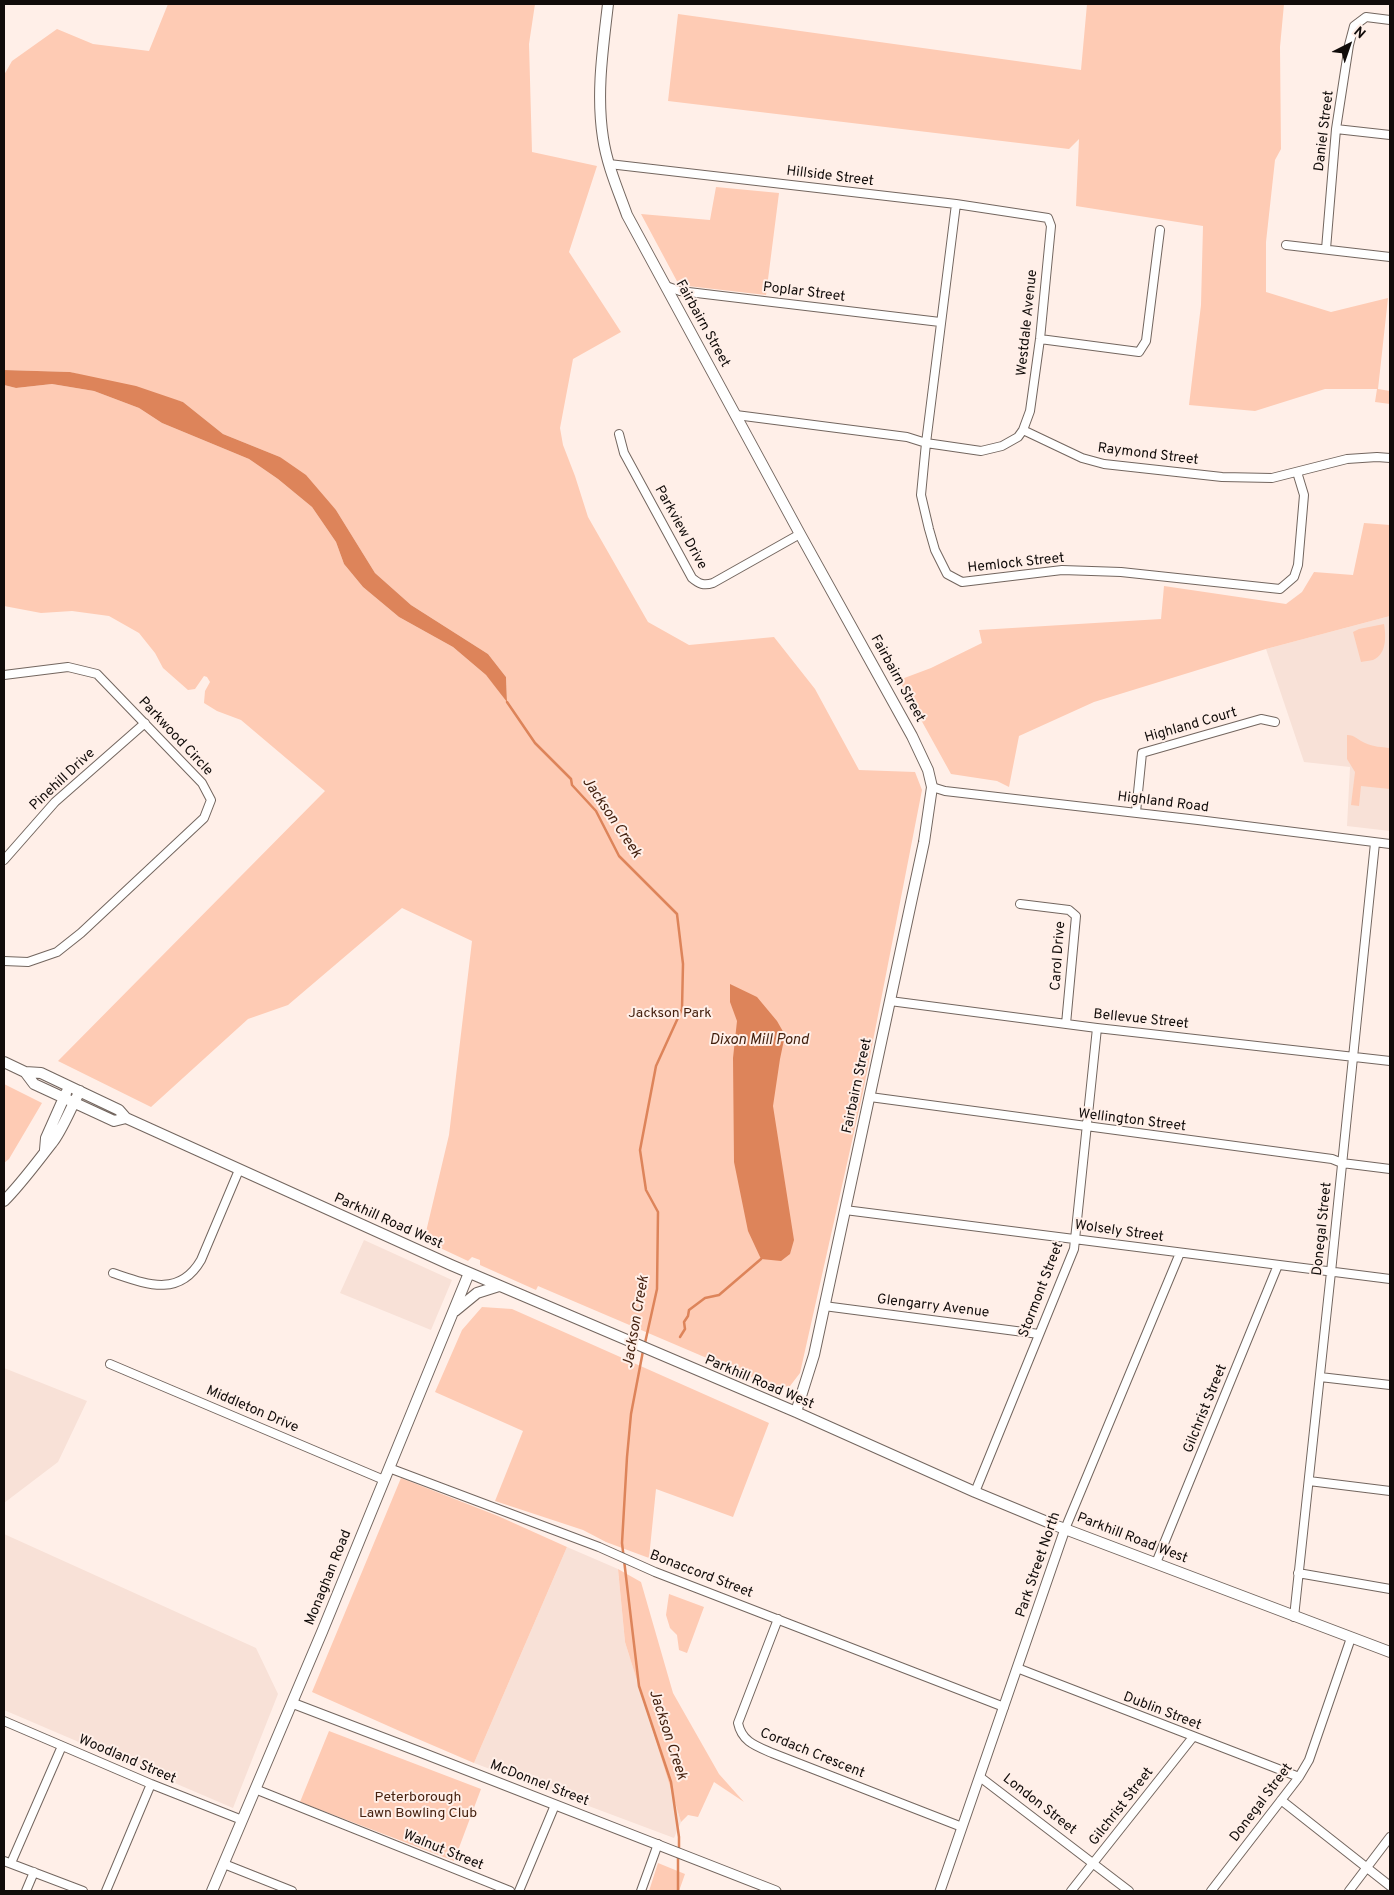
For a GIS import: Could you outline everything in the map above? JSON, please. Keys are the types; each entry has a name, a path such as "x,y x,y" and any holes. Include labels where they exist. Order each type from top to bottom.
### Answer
{"main road":[{"name":"Fairbairn Street","path":"608,4 601,61 600,105 603,139 609,164 627,215 912,736 928,770 932,787 924,842 814,1355 796,1412"},
{"name":"Parkhill Road West","path":"4,1062 25,1072 41,1073 119,1110 126,1118 469,1273 796,1412 975,1492 1065,1529 1390,1652"},
{"name":"Parkhill Road West","path":"25,1072 34,1084 114,1121 126,1118"},
{"path":"45,1150 46,1138 69,1086"},
{"path":"4,1201 45,1150 53,1143 80,1091"},
{"name":"Monaghan Road","path":"212,1891 292,1703 469,1273"},
{"path":"452,1314 477,1293 499,1286"}],"street":[{"name":"Daniel Street","path":"1326,249 1336,129 1349,45 1354,26 1366,17 1390,20"},
{"path":"1336,129 1390,136"},
{"name":"Hillside Street","path":"609,164 956,204 1048,218"},
{"name":"Hemlock Street","path":"956,204 940,322 921,495 928,529 935,550 947,574 962,582 1072,571 1122,572 1280,589 1294,577 1298,565 1304,495 1298,472"},
{"name":"Westdale Avenue","path":"1023,430 1030,411 1040,339 1051,226 1048,218"},
{"path":"1040,339 1139,352 1146,341 1160,230"},
{"path":"1286,245 1390,257"},
{"name":"Poplar Street","path":"666,286 689,292 940,322"},
{"path":"736,415 907,437 926,443 981,452 1002,446 1018,436 1023,430"},
{"name":"Raymond Street","path":"1023,430 1082,458 1104,464 1222,477 1272,478 1348,459 1390,458"},
{"name":"Parkview Drive","path":"619,434 624,452 692,578 698,583 706,585 713,582 800,534"},
{"name":"Parkwood Circle","path":"4,675 68,667 98,674 202,783 211,800 204,818 81,933 57,952 28,962 4,961"},
{"name":"Highland Court","path":"1136,812 1142,753 1261,719 1275,722"},
{"name":"Pinehill Drive","path":"4,860 55,802 145,723"},
{"name":"Highland Road","path":"932,787 945,791 1136,812 1390,844"},
{"name":"Donegal Street","path":"1294,1617 1375,843"},
{"name":"Carol Drive","path":"1020,904 1068,910 1076,916 1066,1024"},
{"name":"Bellevue Street","path":"890,1001 1096,1028 1390,1061"},
{"name":"Stormont Street","path":"975,1492 1074,1249 1096,1028"},
{"name":"Wellington Street","path":"870,1097 1332,1159 1342,1163 1390,1169"},
{"path":"113,1273 161,1286 178,1282 191,1273 200,1260 240,1170"},
{"name":"Wolsely Street","path":"845,1210 1390,1279"},
{"name":"Park Street North","path":"940,1891 1065,1529 1180,1253"},
{"name":"Gilchrist Street","path":"1156,1563 1278,1265"},
{"name":"Glengarry Avenue","path":"824,1306 1039,1334"},
{"name":"Middleton Drive","path":"110,1364 384,1480"},
{"path":"1320,1377 1390,1385"},
{"name":"Bonaccord Street","path":"389,1468 599,1547 617,1556 1004,1707"},
{"path":"1309,1481 1390,1491"},
{"path":"1298,1574 1390,1589"},
{"name":"Cordach Crescent","path":"778,1619 738,1723 740,1732 748,1742 962,1827"},
{"name":"Donegal Street","path":"1211,1891 1299,1778 1309,1760 1351,1638"},
{"name":"Dublin Street","path":"1017,1668 1299,1778"},
{"name":"McDonnel Street","path":"292,1703 776,1891"},
{"name":"Woodland Street","path":"4,1720 150,1784 242,1820"},
{"name":"Gilchrist Street","path":"1071,1891 1193,1737"},
{"path":"62,1746 7,1862 83,1891"},
{"name":"London Street","path":"980,1777 1129,1891"},
{"path":"106,1891 150,1784"},
{"name":"Walnut Street","path":"255,1789 510,1891"},
{"path":"1281,1800 1390,1886"},
{"path":"519,1891 555,1805"},
{"path":"1348,1891 1390,1837"},
{"path":"641,1891 662,1846"},
{"path":"224,1864 292,1891"},
{"path":"26,1891 34,1872"}],"shaded area":[{"path":"1390,616 1390,831 1347,826 1350,767 1304,762 1266,649"},
{"path":"364,1240 452,1280 431,1330 340,1293"},
{"path":"4,1368 87,1401 58,1462 4,1503"},
{"path":"4,1534 256,1648 278,1694 233,1808 4,1710"},
{"path":"567,1547 618,1569 625,1642 681,1822 674,1838 474,1763"}],"green space":[{"name":"Jackson Park","path":"168,4 535,4 529,44 532,152 597,166 569,252 621,332 573,359 560,428 563,445 588,517 648,622 689,645 774,637 815,689 859,770 915,772 922,790 863,1092 800,1373 790,1386 777,1388 538,1286 536,1290 480,1265 480,1260 472,1257 468,1261 436,1246 436,1241 425,1236 449,1135 472,941 402,908 288,1005 248,1019 151,1107 58,1061 325,791 241,720 217,711 204,703 205,691 210,682 207,677 204,676 195,689 188,690 163,668 155,653 139,633 109,616 72,611 41,613 4,606 4,385 16,388 52,384 94,391 139,408 162,423 249,459 278,479 312,507 336,542 344,564 363,587 399,617 453,647 486,675 507,700 506,677 488,654 411,605 375,573 336,510 280,457 223,434 183,402 70,372 4,370 4,75 12,61 57,29 93,44 149,51"},
{"path":"1087,4 1284,4 1280,47 1281,149 1275,160 1266,242 1266,292 1331,312 1388,298 1378,389 1390,391 1390,404 1375,402 1377,389 1325,389 1255,411 1189,405 1201,305 1203,226 1076,206 1079,139 1069,149 668,101 678,14 1081,70"},
{"path":"716,187 779,193 766,295 679,285 641,214 710,220"},
{"path":"1364,523 1390,525 1390,616 1266,649 1094,702 1019,736 1009,787 997,781 951,774 899,680 931,668 982,643 979,630 1161,619 1164,586 1286,604 1302,592 1314,572 1353,575"},
{"path":"1384,624 1385,639 1381,654 1373,660 1361,662 1353,632"},
{"path":"1347,735 1371,745 1390,748 1390,789 1361,786 1359,806 1351,805 1355,772 1347,759"},
{"path":"4,1084 42,1103 9,1159 4,1163"},
{"path":"482,1307 512,1309 769,1423 733,1517 656,1489 649,1558 606,1542 583,1530 495,1501 523,1431 435,1392 462,1330"},
{"path":"401,1478 498,1516 567,1547 474,1763 312,1692"},
{"path":"618,1569 641,1582 673,1693 719,1774 744,1802 714,1782 698,1817 688,1815 681,1822 625,1642"},
{"path":"669,1594 704,1607 687,1653 679,1650 677,1635 670,1628 666,1615"},
{"name":"Peterborough Lawn Bowling Club","path":"329,1731 481,1789 454,1861 300,1802"},
{"path":"658,1863 685,1874 679,1891 649,1891"}],"water":[{"path":"4,370 70,372 136,386 183,402 223,434 280,457 306,475 336,510 375,573 411,605 488,654 506,677 507,702 486,675 453,647 399,617 363,587 344,564 336,542 312,507 278,479 249,459 162,423 139,408 94,391 52,384 16,388 4,385"},
{"name":"Dixon Mill Pond","path":"730,984 757,997 777,1021 785,1035 773,1106 794,1240 790,1254 781,1261 761,1259 748,1231 734,1162 733,1058 737,1021 730,1002"}],"waterway":[{"name":"Jackson Creek","path":"507,702 535,743 571,779 572,785 596,811 619,856 677,914 683,964 682,1009 656,1066 640,1150 646,1190 658,1212 657,1289 645,1343"},
{"path":"680,1337 685,1329 684,1322 689,1310 705,1298 719,1295 761,1259"},
{"name":"Jackson Creek","path":"643,1351 631,1414 622,1543 639,1686 671,1782 679,1837 679,1850"},
{"name":"Jackson Creek","path":"678,1856 678,1891"}]}
